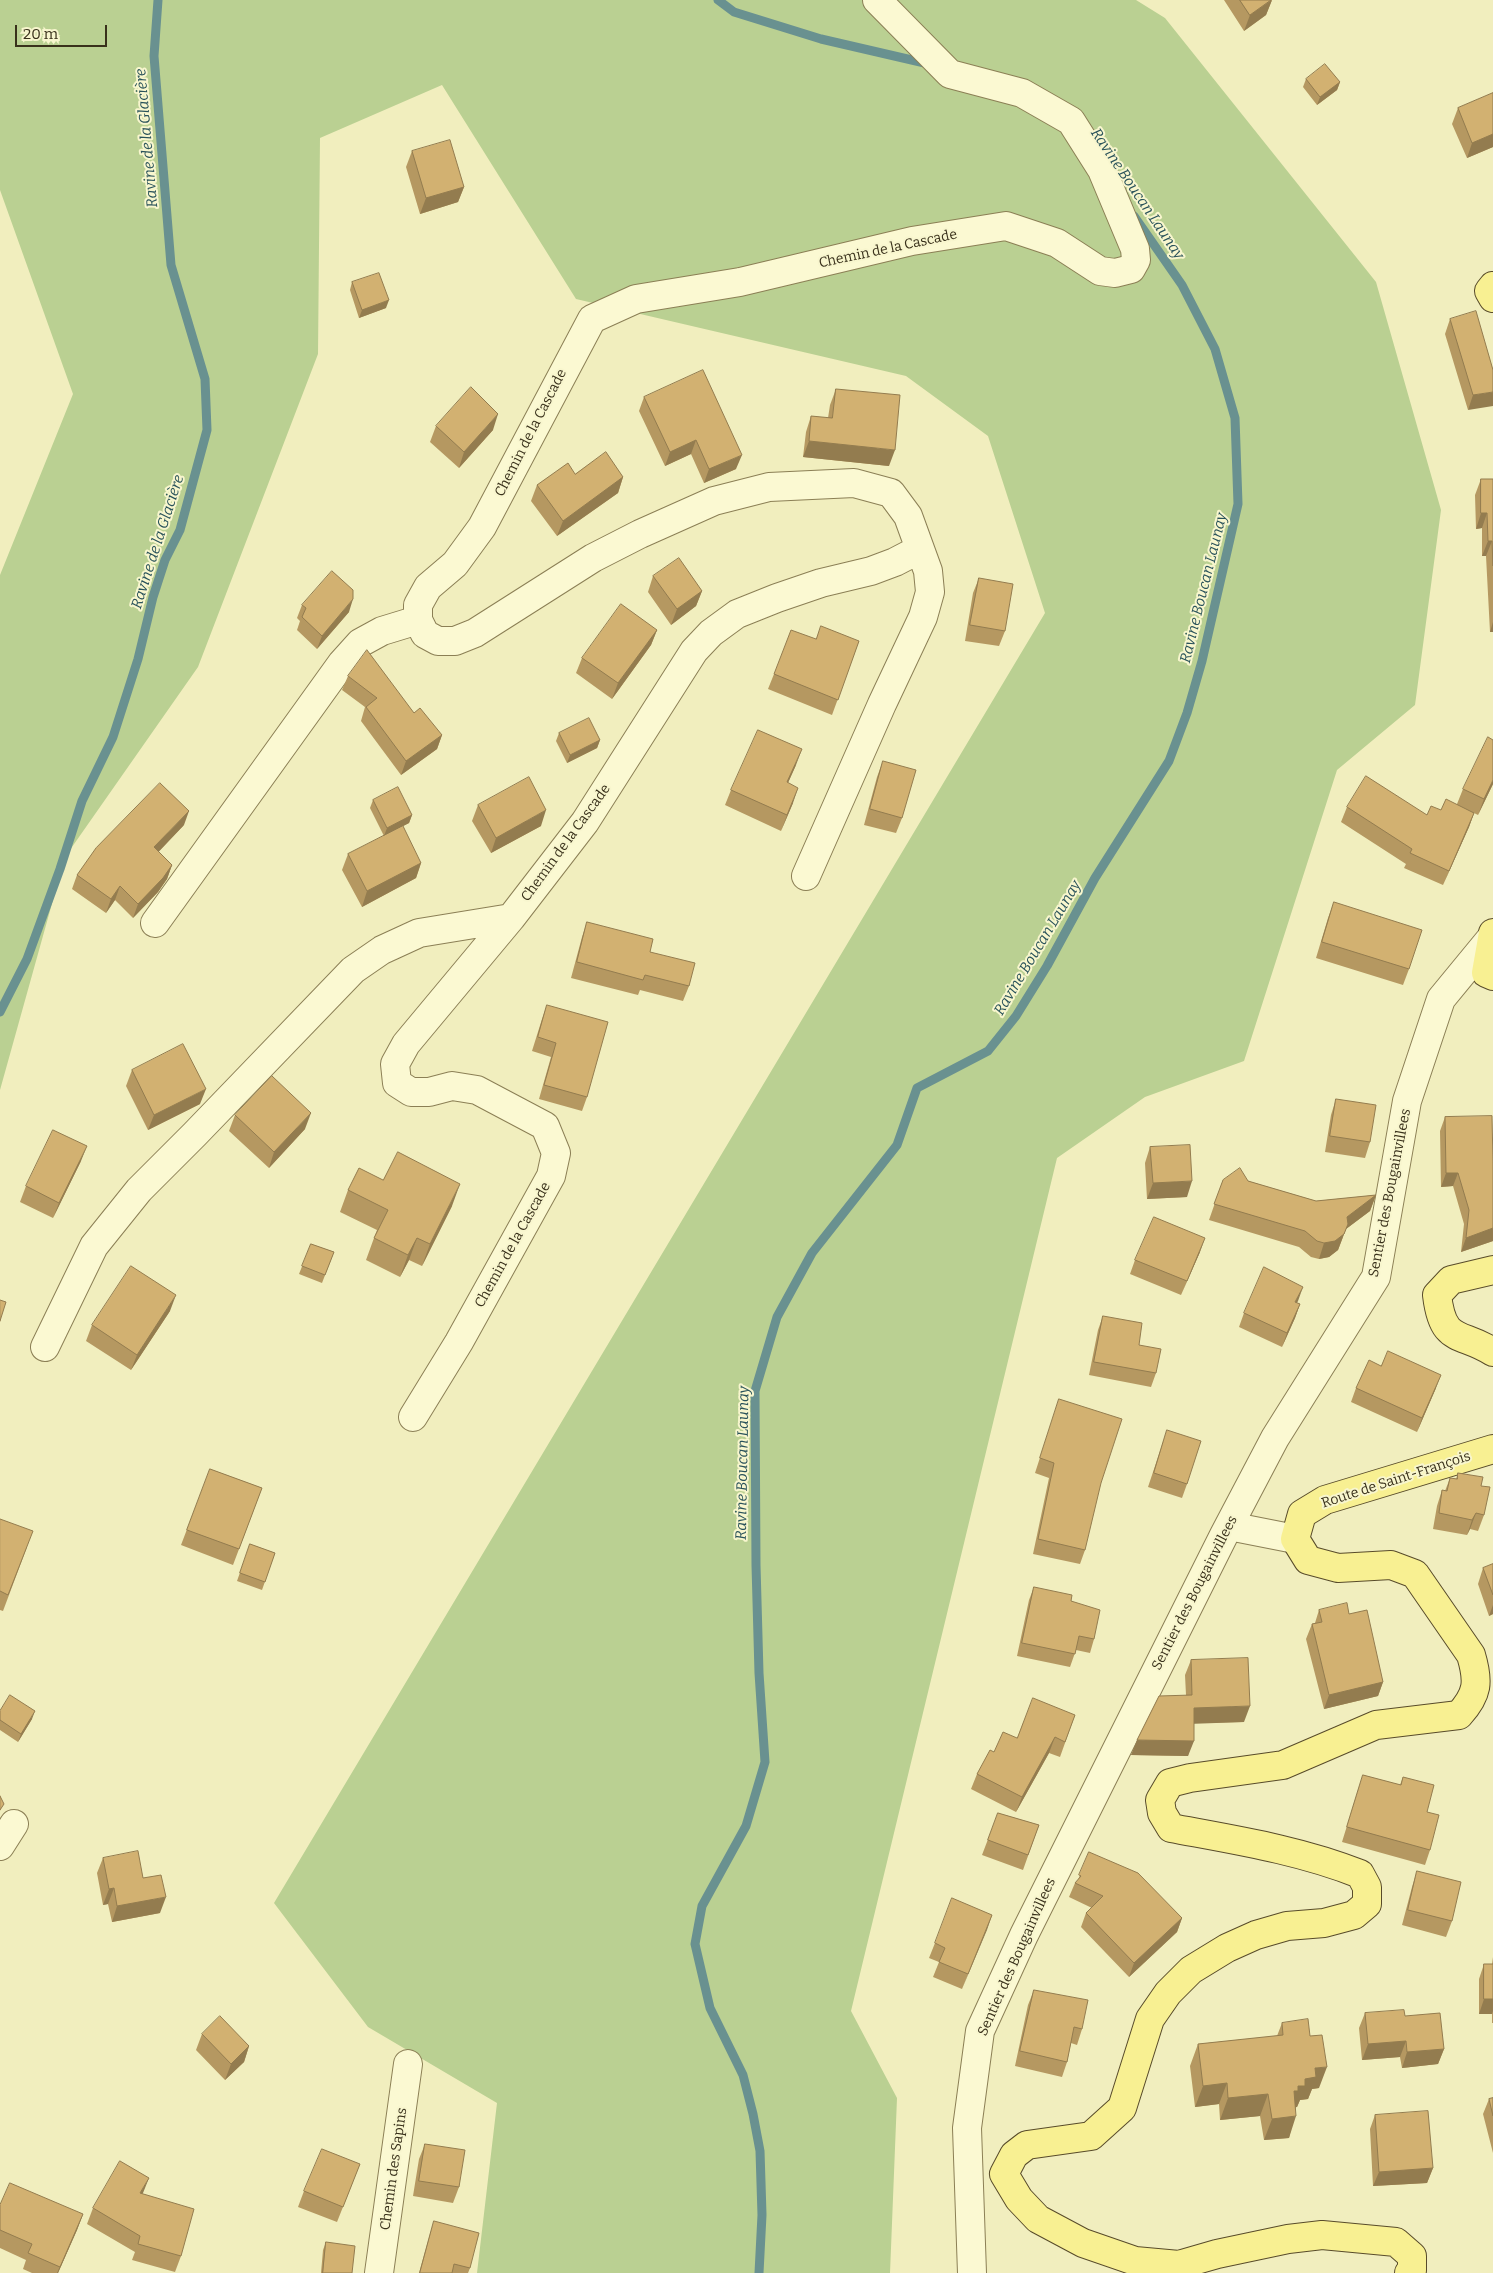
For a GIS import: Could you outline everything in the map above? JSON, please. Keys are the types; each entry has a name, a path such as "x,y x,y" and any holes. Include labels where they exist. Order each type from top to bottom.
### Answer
{"main road":[{"path":"1493,286 1489,291 1493,298"},
{"path":"1492,935 1486,973 1493,976"},
{"path":"1493,1270 1451,1280 1438,1295 1440,1316 1453,1335 1493,1352"},
{"name":"Route de Saint-François","path":"1295,1539 1302,1514 1325,1500 1493,1449"},
{"path":"1295,1539 1308,1560 1338,1568 1390,1565 1416,1574 1472,1655 1476,1671 1476,1689 1470,1702 1460,1715 1376,1725 1283,1765 1190,1778 1170,1783 1160,1800 1162,1813 1171,1828 1263,1845 1340,1866 1360,1874 1367,1887 1367,1904 1354,1915 1324,1923 1287,1926 1256,1935 1227,1948 1191,1970 1168,1993 1150,2019 1122,2108 1091,2136 1027,2146 1014,2155 1004,2174 1019,2200 1038,2219 1083,2243 1134,2261 1180,2265 1217,2254 1288,2239 1322,2235 1396,2242 1412,2256 1412,2270 1409,2273"}],"street":[{"name":"Chemin de la Cascade","path":"418,620 418,605 428,587 455,564 482,527 592,319 636,299 740,282 912,241 1006,226 1057,242 1100,271 1115,273 1131,269 1136,260 1136,249 1102,170 1071,121 1022,93 950,74 877,0"},
{"path":"155,923 342,663 360,643 382,631 418,620 425,634 438,641 455,641 476,633 593,558 640,534 714,501 769,486 854,483 891,493 908,516 928,571 930,592 924,617 882,704 806,876"},
{"name":"Chemin de la Cascade","path":"413,1417 459,1342 551,1176 556,1153 545,1126 477,1090 452,1086 429,1092 411,1092 397,1084 395,1064 406,1044 511,918 585,822 694,651 711,633 737,614 820,583 871,571 895,562 920,549"},
{"path":"45,1347 94,1246 138,1190 196,1134 353,970 382,950 420,933 511,918"},
{"name":"Sentier des Bougainvillees","path":"972,2273 967,2128 980,2031 1024,1935 1275,1438 1376,1277 1407,1101 1441,999 1492,935"},
{"path":"1229,1526 1295,1539"},
{"name":"Chemin des Sapins","path":"379,2273 408,2064"},
{"path":"970,2184 1004,2174"}],"green space":[{"path":"0,0 1136,0 1165,18 1376,282 1441,510 1415,705 1337,770 1244,1061 1145,1097 1057,1158 851,2011 897,2098 890,2273 477,2273 497,2103 368,2027 274,1903 1045,613 988,436 906,376 576,299 442,85 320,138 318,354 198,667 65,857 0,1090 0,575 73,394 0,190"}],"building":[{"path":"1240,0 1271,0 1250,15"},
{"path":"1325,64 1340,82 1320,97 1306,79"},
{"path":"1493,93 1493,134 1472,143 1458,108"},
{"path":"450,140 464,187 426,198 412,151"},
{"path":"379,273 389,300 362,310 352,282"},
{"path":"1476,311 1493,370 1493,392 1473,395 1450,319"},
{"path":"703,370 742,455 709,469 696,440 670,452 644,397"},
{"path":"471,387 498,414 464,452 436,426"},
{"path":"836,389 900,395 895,450 809,441 811,416 832,418"},
{"path":"606,452 623,477 563,521 537,485 568,463 575,474"},
{"path":"1481,479 1493,479 1493,566 1492,541 1488,541 1487,513 1481,513"},
{"path":"679,558 702,591 677,609 653,576"},
{"path":"332,571 353,590 353,599 322,636 302,617 306,608 302,605"},
{"path":"979,578 1013,584 1005,631 970,625"},
{"path":"621,604 657,630 618,683 582,658"},
{"path":"821,626 859,641 838,700 774,674 791,630 816,639"},
{"path":"367,650 414,713 420,708 442,735 406,761 366,707 377,698 348,676"},
{"path":"589,718 600,740 570,755 559,733"},
{"path":"758,730 802,749 787,782 798,788 787,815 731,790"},
{"path":"1488,737 1493,740 1493,780 1484,799 1463,789"},
{"path":"883,761 916,770 902,818 870,809"},
{"path":"1366,776 1427,815 1431,806 1441,810 1446,799 1474,813 1449,871 1410,853 1412,849 1347,807"},
{"path":"529,777 546,810 496,838 478,805"},
{"path":"160,783 189,811 154,847 172,865 163,878 138,904 120,886 111,899 77,875 96,848"},
{"path":"398,787 412,815 387,828 373,800"},
{"path":"403,826 421,863 367,891 348,854"},
{"path":"1334,902 1422,930 1409,969 1322,942"},
{"path":"587,922 653,939 650,952 695,963 689,986 645,975 643,980 577,962"},
{"path":"547,1005 608,1022 587,1097 544,1085 556,1043 538,1037"},
{"path":"183,1044 206,1089 154,1115 132,1070"},
{"path":"272,1076 311,1113 274,1152 235,1115"},
{"path":"1336,1099 1376,1105 1370,1142 1330,1136"},
{"path":"1492,1116 1493,1228 1466,1238 1469,1210 1458,1173 1446,1173 1445,1117"},
{"path":"53,1130 87,1146 59,1203 26,1186"},
{"path":"1190,1145 1192,1181 1153,1183 1150,1147"},
{"path":"398,1152 460,1184 430,1244 417,1238 408,1255 374,1238 388,1210 348,1190 359,1168 383,1180"},
{"path":"1240,1168 1248,1181 1316,1201 1376,1195 1347,1217 1348,1224 1344,1234 1335,1241 1324,1243 1317,1241 1305,1231 1214,1204 1223,1180"},
{"path":"1154,1217 1205,1238 1187,1281 1135,1260"},
{"path":"311,1244 334,1252 325,1275 302,1266"},
{"path":"131,1266 176,1295 137,1355 92,1325"},
{"path":"1264,1267 1303,1287 1295,1302 1300,1304 1287,1333 1244,1313"},
{"path":"0,1300 6,1302 0,1321"},
{"path":"1103,1316 1142,1323 1139,1345 1161,1349 1156,1373 1094,1362"},
{"path":"1388,1351 1441,1375 1422,1418 1356,1388 1369,1360 1381,1366"},
{"path":"1059,1399 1122,1419 1101,1483 1085,1550 1038,1539 1054,1463 1040,1458"},
{"path":"1167,1430 1201,1441 1187,1484 1154,1473"},
{"path":"210,1469 262,1488 239,1549 187,1530"},
{"path":"1458,1473 1483,1477 1481,1486 1490,1487 1484,1515 1476,1513 1472,1520 1439,1513 1442,1490 1447,1491 1450,1478 1457,1479"},
{"path":"0,1519 33,1531 8,1595 0,1591"},
{"path":"250,1544 275,1553 265,1582 240,1573"},
{"path":"1493,1564 1493,1595 1483,1568"},
{"path":"1034,1587 1072,1595 1071,1601 1100,1610 1094,1639 1079,1636 1075,1654 1022,1643"},
{"path":"1347,1603 1349,1614 1367,1610 1383,1682 1329,1695 1312,1624 1322,1622 1319,1610"},
{"path":"1248,1658 1250,1706 1194,1708 1194,1741 1137,1740 1159,1696 1192,1695 1191,1660"},
{"path":"10,1695 35,1711 21,1734 0,1720 0,1711"},
{"path":"1033,1698 1075,1715 1065,1742 1055,1737 1022,1797 977,1774 990,1750 994,1752 1003,1732 1017,1738"},
{"path":"1363,1775 1401,1785 1403,1777 1434,1785 1427,1812 1439,1815 1430,1850 1347,1827"},
{"path":"0,1796 4,1804 0,1810"},
{"path":"998,1813 1039,1825 1028,1855 988,1840"},
{"path":"138,1851 143,1878 161,1875 166,1897 117,1906 114,1888 109,1889 103,1858"},
{"path":"1089,1852 1138,1873 1182,1918 1134,1963 1086,1913 1103,1896 1075,1883 1081,1876 1079,1875"},
{"path":"1417,1871 1461,1882 1452,1921 1408,1910"},
{"path":"952,1898 992,1915 968,1974 939,1962 945,1948 935,1943"},
{"path":"1484,1964 1493,1964 1493,1999 1484,1999"},
{"path":"1034,1990 1088,2000 1082,2029 1074,2027 1067,2062 1020,2051"},
{"path":"1404,2010 1405,2016 1440,2013 1444,2049 1407,2052 1406,2041 1368,2044 1365,2013"},
{"path":"220,2016 249,2046 231,2064 202,2034"},
{"path":"1308,2019 1310,2036 1322,2035 1327,2067 1315,2068 1316,2077 1305,2079 1305,2086 1298,2086 1298,2091 1294,2091 1296,2116 1272,2119 1268,2094 1228,2098 1227,2083 1203,2086 1198,2044 1283,2035 1282,2023"},
{"path":"1493,2098 1493,2116 1489,2099"},
{"path":"1428,2111 1433,2168 1379,2172 1375,2115"},
{"path":"425,2144 465,2150 459,2187 419,2181"},
{"path":"322,2149 360,2164 343,2207 304,2191"},
{"path":"120,2161 149,2178 140,2193 194,2209 181,2256 138,2244 140,2236 93,2208"},
{"path":"10,2183 83,2214 60,2267 28,2253 32,2244 0,2230 0,2205"},
{"path":"434,2221 479,2233 470,2268 454,2264 452,2273 420,2273"},
{"path":"326,2242 355,2246 352,2273 323,2273"}],"waterway":[{"name":"Ravine de la Glacière","path":"0,1012 27,959 60,869 82,801 113,737 138,659 153,597 165,560 180,530 207,430 205,379 171,265 154,56 158,0"},
{"name":"Ravine Boucan Launay","path":"718,0 734,12 821,39 929,64"},
{"name":"Ravine Boucan Launay","path":"759,2273 762,2215 760,2151 753,2114 743,2075 710,2008 695,1944 702,1906 746,1826 765,1762 759,1673 756,1565 755,1391 777,1317 812,1253 897,1145 917,1088 988,1051 1016,1016 1047,966 1095,878 1169,761 1187,713 1202,661 1238,504 1235,418 1215,349 1182,285 1134,216"}]}
